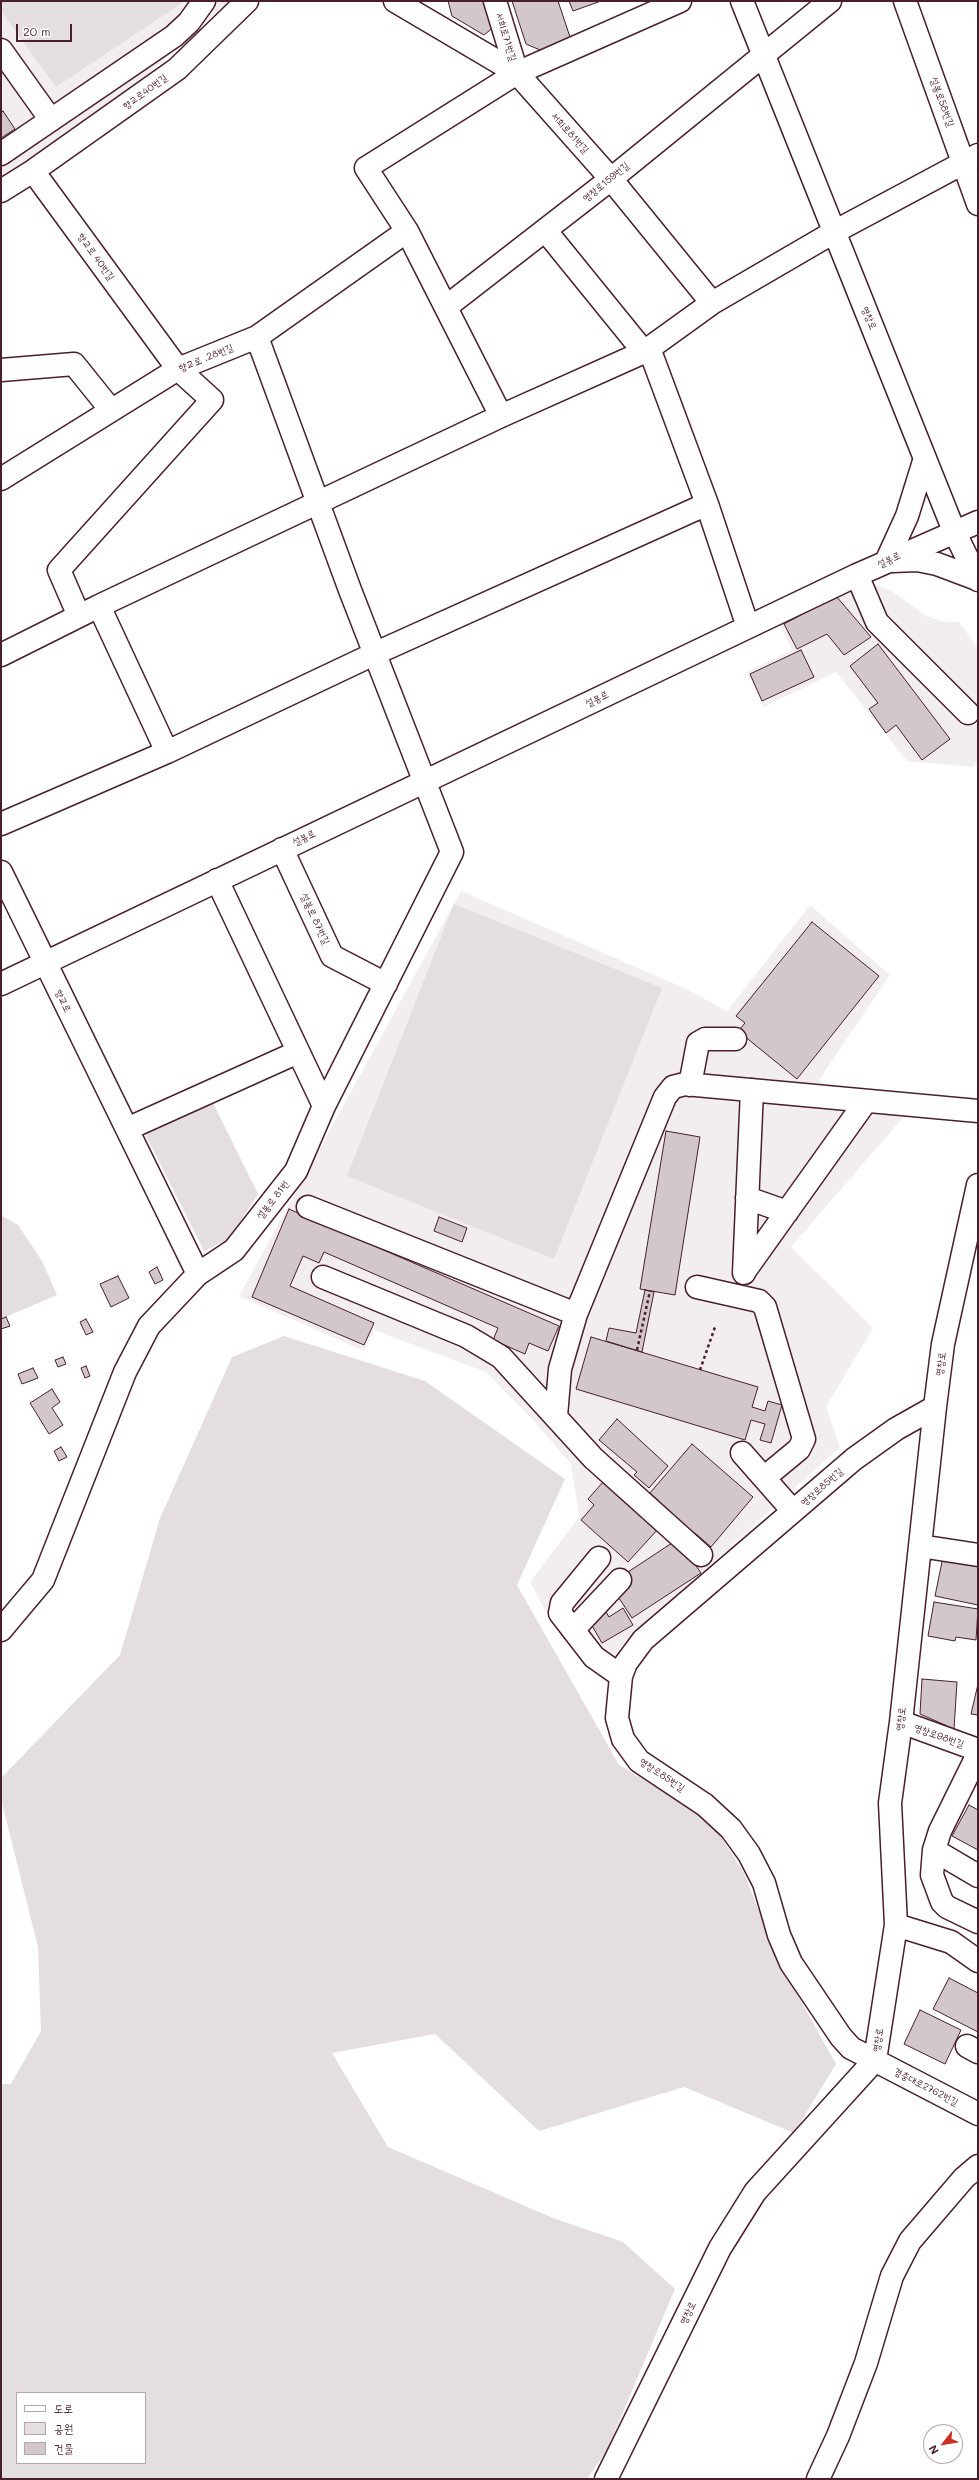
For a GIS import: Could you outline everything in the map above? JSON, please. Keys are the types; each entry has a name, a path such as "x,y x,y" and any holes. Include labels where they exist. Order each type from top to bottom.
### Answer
{"street":[{"path":"1,154 174,36 189,22 204,1"},
{"name":"향교로40번길","path":"33,171 176,69 247,1"},
{"name":"서희로81번길","path":"394,1 517,73 611,179 712,304"},
{"name":"서희로71번길","path":"495,1 517,73"},
{"path":"501,416 407,231 366,168 517,73 680,1"},
{"name":"영창로","path":"742,1 954,531 978,580"},
{"path":"763,54 830,1"},
{"name":"설봉로58번길","path":"905,1 971,159 978,204"},
{"path":"1,50 51,120"},
{"name":"영창로159번길","path":"446,307 611,179 763,54"},
{"path":"1,655 99,606 501,416 646,350 712,304 834,232 971,159"},
{"path":"2,194 33,171"},
{"name":"향교로 40번길","path":"33,171 178,369 212,400 59,570 79,616"},
{"path":"545,230 646,350 707,504 748,627"},
{"name":"향교로 .28번길","path":"1,478 178,369 257,337 407,231"},
{"name":"설봉로 81번","path":"1,1630 43,1580 125,1372 149,1326 198,1274 234,1250 296,1171 324,1106 452,852 374,654 257,337"},
{"path":"1,370 74,364 111,410"},
{"path":"925,458 907,516 886,562 917,560 937,564 978,580"},
{"path":"1,824 167,752 374,654 707,504"},
{"name":"설봉로","path":"1,984 44,962 857,575 954,531 978,522"},
{"path":"857,575 877,622 968,713"},
{"path":"99,606 167,752"},
{"name":"설봉로 87번길","path":"282,849 332,956 386,984"},
{"name":"향교로","path":"1,872 198,1274"},
{"path":"217,880 324,1106"},
{"path":"690,1085 698,1043 705,1039 735,1039"},
{"path":"127,1129 298,1052"},
{"path":"556,1416 560,1369 576,1314 668,1091 678,1084 978,1111"},
{"path":"743,1297 752,1090"},
{"path":"744,1272 866,1101"},
{"name":"영창로","path":"606,2479 720,2248 754,2192 875,2060 896,1925 889,1813 901,1722 935,1407 943,1344 978,1185"},
{"path":"747,1198 787,1212"},
{"path":"308,1207 576,1314"},
{"path":"323,1277 482,1344 501,1357 519,1374 593,1458 701,1555"},
{"path":"697,1287 759,1301 765,1307 804,1439 803,1445 799,1449 764,1478"},
{"name":"영창로85번길","path":"875,2060 851,2048 841,2037 791,1962 779,1935 764,1883 749,1854 731,1829 705,1805 639,1762 623,1739 617,1718 621,1676 626,1663 643,1640 854,1459 896,1429 935,1407"},
{"path":"742,1453 793,1511"},
{"path":"920,1546 978,1555"},
{"path":"599,1558 561,1606 560,1613 594,1657 621,1676"},
{"path":"573,1630 620,1580"},
{"name":"영창로98번길","path":"901,1722 978,1750"},
{"path":"978,1754 973,1778 940,1831 934,1850 932,1875 942,1902 947,1907 978,1922"},
{"path":"934,1850 978,1876"},
{"path":"896,1925 951,1942 978,1961"},
{"name":"경충대로2762번길","path":"875,2060 978,2114"},
{"path":"818,2479 838,2436 866,2363 892,2276 910,2242 964,2178 978,2166"}],"path":[{"path":"637,1350 650,1291"},
{"path":"700,1370 715,1327"}],"shaded area":[{"path":"1,1 229,1 128,92 1,178"},
{"path":"874,584 892,591 926,616 944,622 959,622 978,648 978,760 972,767 907,761 836,672 764,707 747,672 792,650 778,621 842,589"},
{"path":"461,891 684,988 727,1011 810,905 890,975 819,1080 829,1088 920,1098 791,1247 873,1328 826,1407 840,1447 621,1646 604,1680 546,1612 530,1582 579,1517 571,1464 531,1418 486,1372 374,1330 364,1351 239,1296"}],"green space":[{"path":"1,1 185,1 56,87 1,11"},
{"path":"454,904 662,988 554,1259 347,1176"},
{"path":"210,1097 258,1194 229,1239 204,1251 142,1128"},
{"path":"1,1215 18,1225 42,1261 57,1295 1,1319"},
{"path":"284,1336 425,1381 565,1479 517,1585 619,1765 709,1818 744,1873 779,1962 836,2064 794,2133 684,2087 539,2131 435,2034 332,2053 388,2147 553,2218 623,2242 675,2289 607,2450 587,2479 1,2479 1,2084 11,2084 41,2031 38,1947 1,1799 1,1778 120,1655 160,1518 232,1357"}],"building":[{"path":"448,1 491,1 495,26 484,35 452,16"},
{"path":"512,1 558,1 571,40 540,50 526,44"},
{"path":"569,1 601,1 573,11"},
{"path":"3,111 15,129 1,138 1,113"},
{"path":"836,596 871,637 844,655 827,634 797,649 784,624"},
{"path":"878,644 950,739 922,760 896,725 886,733 869,709 878,703 850,666"},
{"path":"801,650 814,677 762,701 750,674"},
{"path":"812,922 879,976 797,1079 738,1031 745,1023 736,1016"},
{"path":"666,1131 700,1137 675,1295 640,1289"},
{"path":"289,1209 559,1326 548,1351 529,1343 525,1354 493,1340 498,1328 324,1252 319,1263 303,1256 290,1286 374,1323 364,1345 252,1297"},
{"path":"439,1217 467,1228 462,1242 434,1231"},
{"path":"157,1267 163,1280 155,1284 149,1272"},
{"path":"118,1276 129,1298 111,1307 100,1284"},
{"path":"645,1290 654,1292 642,1352 606,1341 609,1328 636,1333"},
{"path":"6,1317 10,1326 1,1329 1,1319"},
{"path":"86,1319 93,1332 86,1335 80,1322"},
{"path":"591,1337 758,1387 752,1407 765,1411 768,1401 782,1405 771,1443 760,1440 765,1424 751,1420 745,1440 576,1389"},
{"path":"63,1357 66,1364 58,1367 55,1360"},
{"path":"86,1366 90,1376 85,1378 81,1368"},
{"path":"33,1368 38,1378 22,1384 18,1374"},
{"path":"52,1389 60,1402 52,1408 63,1425 49,1434 30,1403"},
{"path":"617,1419 668,1466 649,1488 634,1475 637,1472 599,1440"},
{"path":"692,1444 753,1497 711,1547 695,1533 690,1538 670,1520 674,1515 650,1493"},
{"path":"61,1447 67,1457 59,1461 54,1451"},
{"path":"604,1481 658,1529 628,1562 581,1520 594,1505 588,1499"},
{"path":"678,1539 701,1573 632,1618 615,1592 625,1574"},
{"path":"943,1557 978,1565 978,1605 935,1596"},
{"path":"934,1602 978,1609 976,1640 956,1637 955,1641 928,1636"},
{"path":"603,1607 609,1617 623,1608 633,1625 602,1643 587,1617"},
{"path":"922,1679 957,1682 954,1729 920,1714"},
{"path":"978,1684 978,1715 971,1714"},
{"path":"969,1805 978,1810 978,1850 952,1836"},
{"path":"949,1978 978,1993 978,2032 933,2009"},
{"path":"920,2010 961,2030 945,2064 904,2044"}]}
